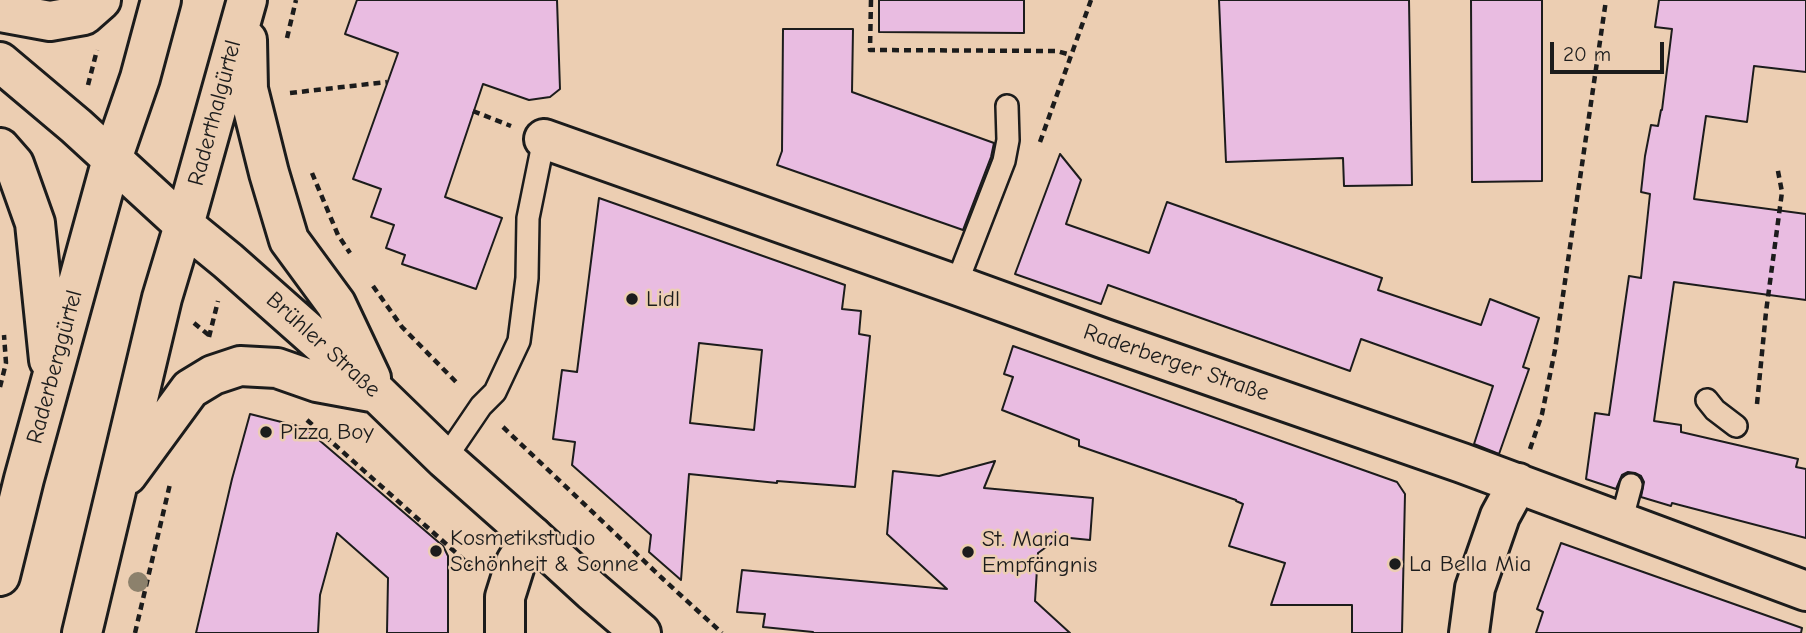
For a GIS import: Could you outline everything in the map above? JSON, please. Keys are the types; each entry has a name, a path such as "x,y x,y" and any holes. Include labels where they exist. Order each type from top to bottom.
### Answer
{"street":[{"path":"0,12 50,21 84,15 101,0"},
{"path":"112,159 161,0"},
{"path":"246,1 248,89 289,240 336,304 377,393"},
{"name":"Raderthalgürtel","path":"184,225 246,1"},
{"name":"Brühler Straße","path":"0,62 377,393 445,459 641,633"},
{"name":"Raderberger Straße","path":"544,139 1518,483 1806,592"},
{"path":"0,148 14,164 35,223 51,383"},
{"name":"Raderberggürtel","path":"0,576 112,159"},
{"path":"82,633 162,298 184,225"},
{"path":"116,491 190,389 213,375 240,366 277,368 317,382 377,393"},
{"path":"1469,633 1475,588 1500,516 1518,483"},
{"path":"505,615 516,562 532,536"}],"lane":[{"path":"956,285 1004,161 1008,140 1007,106"},
{"path":"445,459 481,406 495,392 519,341 527,278 528,218 544,139"},
{"path":"1707,400 1715,410 1736,426"},
{"path":"1621,522 1631,485"}],"path":[{"path":"286,46 296,0"},
{"path":"871,0 870,50 1057,51 1071,55"},
{"path":"1518,483 1542,414 1555,350 1606,0"},
{"path":"289,81 293,105"},
{"path":"290,93 387,82"},
{"path":"307,162 338,235 354,258"},
{"path":"1757,405 1782,192 1777,166"},
{"path":"370,281 402,327 481,406 722,633"},
{"path":"0,387 6,363 4,324"},
{"path":"300,413 505,615"}],"building":[{"path":"357,0 557,0 560,89 550,97 529,100 483,84 445,197 502,218 476,289 402,264 405,255 386,248 394,225 371,217 381,189 353,179 398,53 345,34"},
{"path":"879,0 1024,0 1024,33 879,32"},
{"path":"1219,0 1409,0 1412,185 1344,186 1343,158 1226,162"},
{"path":"1471,0 1542,0 1542,181 1472,182"},
{"path":"1659,0 1806,0 1806,72 1754,66 1747,122 1706,116 1694,199 1806,214 1806,300 1674,282 1654,421 1681,425 1681,432 1798,459 1796,467 1806,469 1806,538 1641,497 1644,482 1641,476 1635,473 1622,475 1616,489 1586,479 1595,413 1609,415 1629,276 1641,278 1650,194 1641,192 1645,156 1651,125 1658,126 1662,110 1672,29 1655,27"},
{"path":"783,29 853,29 852,92 994,143 963,230 777,165 782,151"},
{"path":"1060,154 1081,180 1066,224 1149,253 1167,202 1382,278 1378,290 1481,325 1490,299 1539,318 1523,367 1529,369 1499,454 1474,444 1493,386 1361,339 1350,371 1108,285 1101,304 1015,274"},
{"path":"599,198 845,285 842,309 861,311 859,334 870,336 855,487 777,483 689,474 681,580 649,552 651,535 572,465 575,442 553,439 562,370 577,372","holes":["699,343 762,350 754,430 690,423"]},
{"path":"1013,346 1397,482 1405,494 1402,633 1352,633 1352,605 1271,605 1285,563 1229,546 1243,504 1079,446 1079,440 1002,410 1013,377 1004,374"},
{"path":"250,414 305,428 443,546 448,556 448,633 387,633 388,578 337,533 320,595 318,633 196,633"},
{"path":"995,461 984,488 1093,498 1090,540 1060,537 1038,553 1035,601 1070,633 813,633 763,627 765,614 737,612 742,570 947,589 887,534 893,471 939,476"},
{"path":"1561,543 1802,628 1801,633 1536,633 1543,612 1537,609"}],"place":[{"name":"Lidl","path":"632,299"},
{"name":"Pizza Boy","path":"266,432"},
{"name":"Kosmetikstudio Schönheit & Sonne","path":"436,551"},
{"name":"St. Maria Empfängnis","path":"968,552"},
{"name":"La Bella Mia","path":"1395,564"}]}
